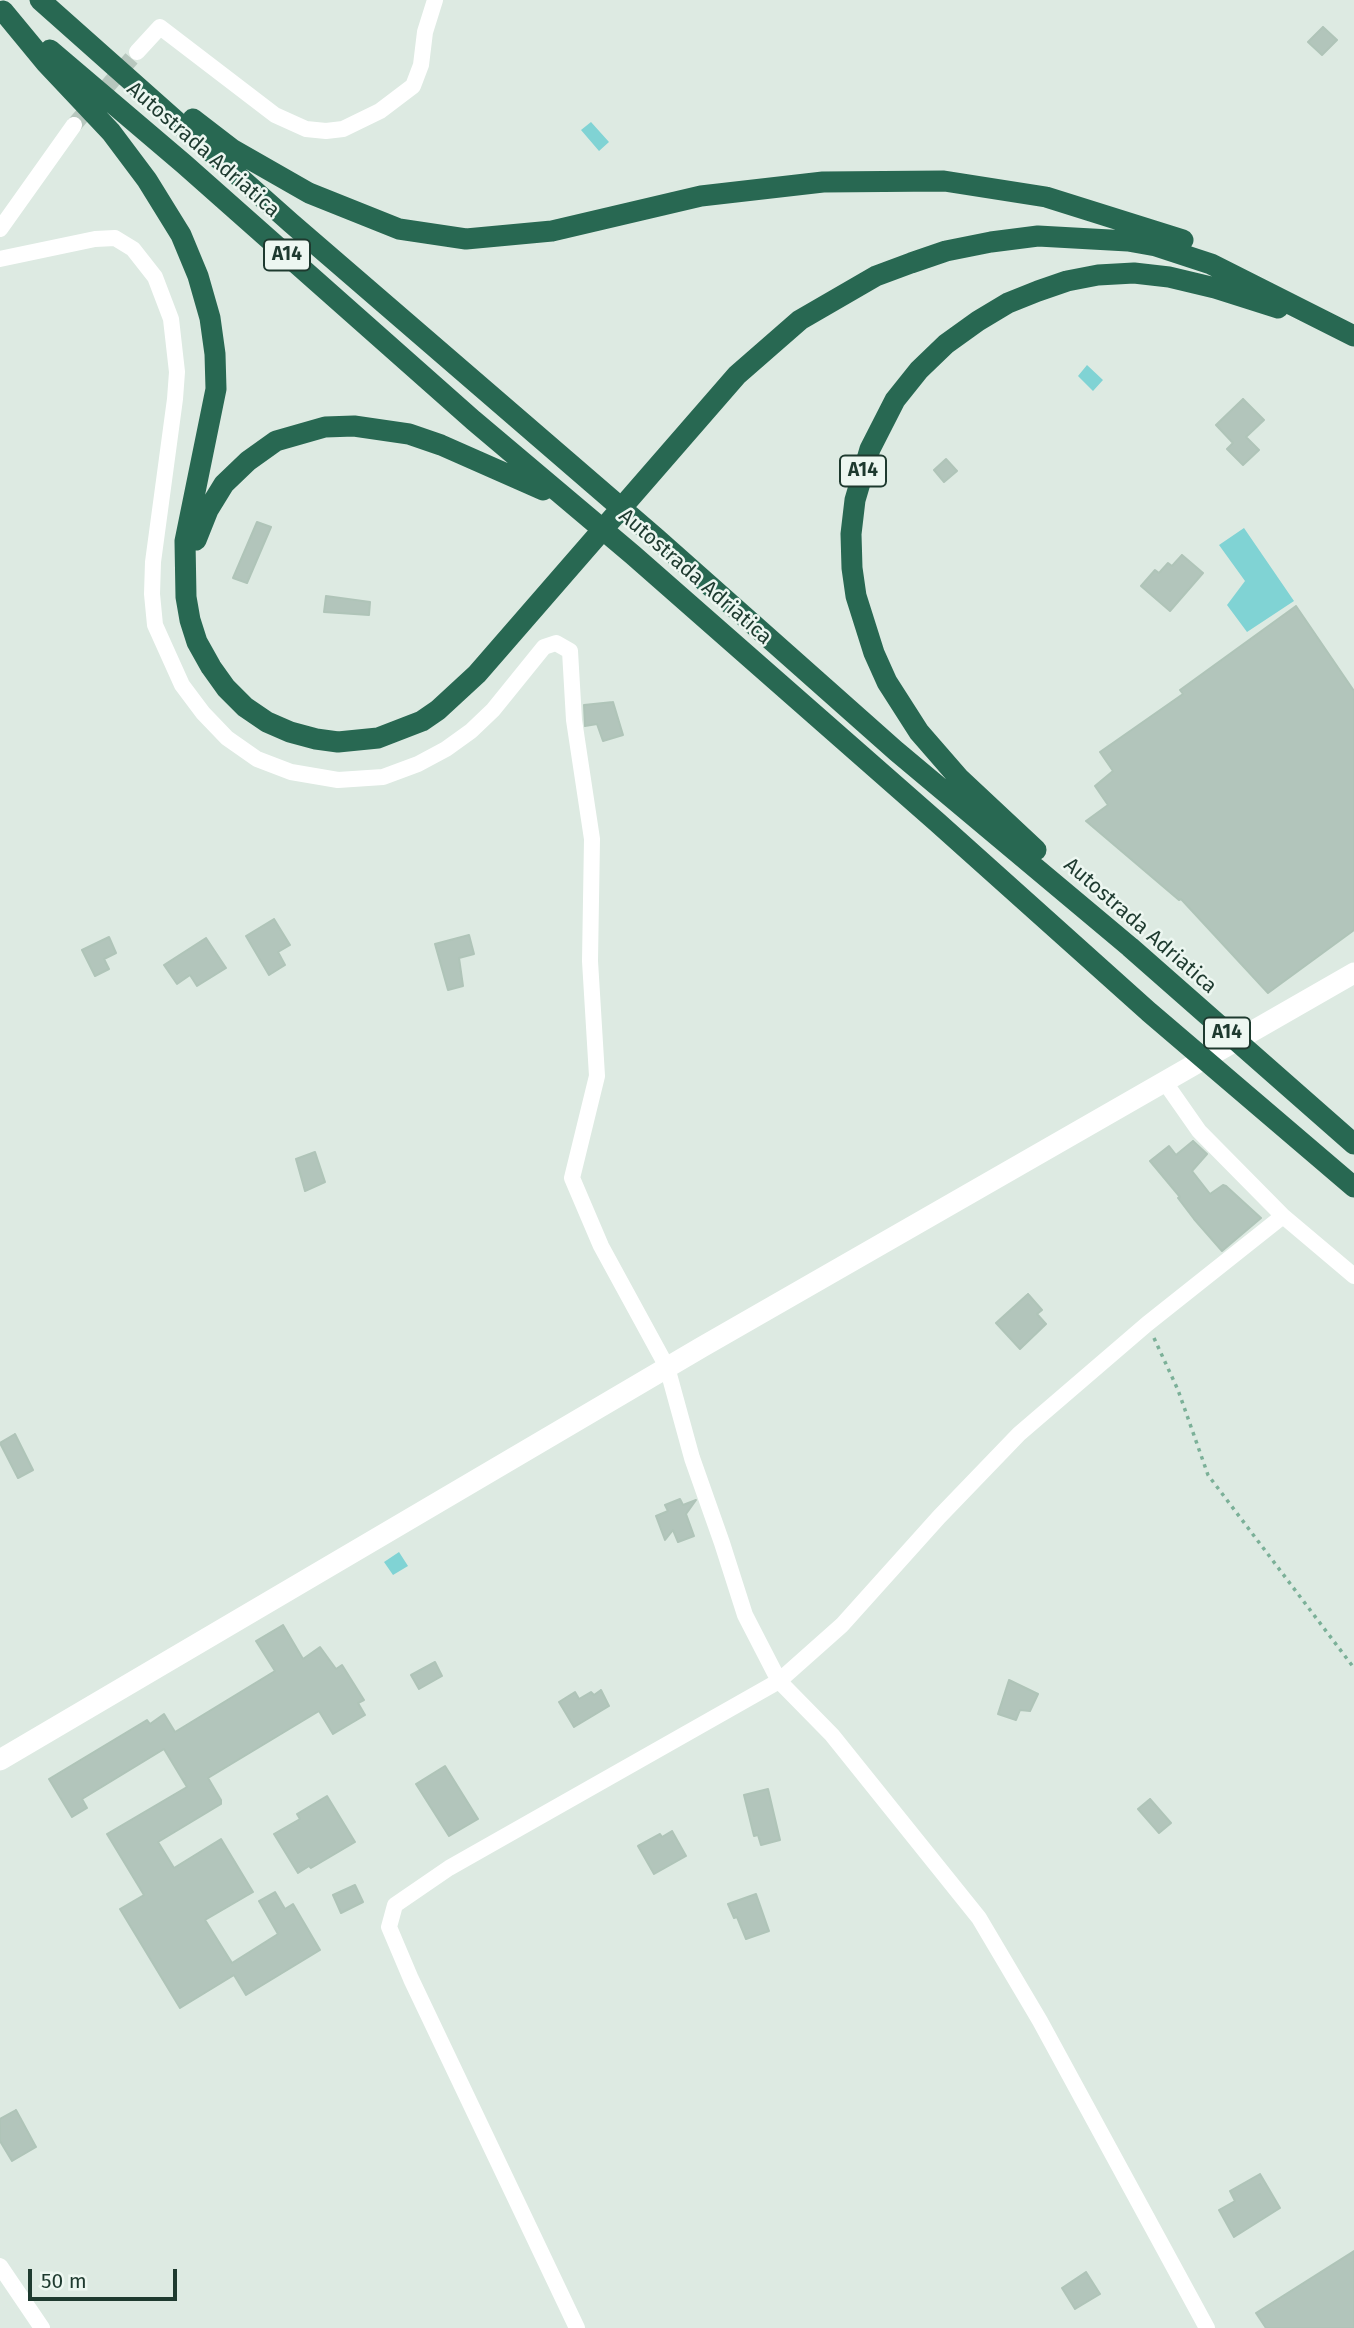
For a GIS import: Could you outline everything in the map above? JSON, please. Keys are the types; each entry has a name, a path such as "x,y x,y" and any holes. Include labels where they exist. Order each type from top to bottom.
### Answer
{"highway":[{"name":"Autostrada Adriatica","path":"40,0 896,751 1130,947 1354,1144"},
{"name":"Autostrada Adriatica","path":"1,9 184,164 473,420 634,555 1149,1012 1354,1187"},
{"path":"1,9 128,153 181,234 198,276 215,354 216,389 185,541 186,597 190,620 197,642 226,688 245,707 290,733 338,742 378,738 422,721 460,690 745,368 800,320 876,276 946,251 991,242 1038,236 1099,237 1156,246 1211,264 1350,334"},
{"path":"64,21 232,149 309,193 400,229 466,239 552,231 701,195 824,182 944,181 1046,197 1202,247 1239,266 1350,334"},
{"name":"A14","path":"1130,947 1095,906 960,778 919,732 887,682 873,653 856,596 852,568 851,534 855,500 870,449 895,400 919,370 946,344 1008,303 1067,281 1098,275 1134,273 1169,277 1215,288 1350,334"},
{"path":"187,573 198,533 224,484 248,461 276,441 325,427 368,427 409,435 441,445 569,501"}],"main road":[{"path":"0,1760 667,1367 1354,973"}],"street":[{"path":"137,52 160,27 275,115 306,130 343,130 380,111 413,86 421,65 425,32 435,0"},
{"path":"0,229 74,125"},
{"path":"0,259 95,239 115,238 133,248 155,277 171,319 177,372 153,562 155,625 182,685 203,713 228,738 257,759 291,772 338,780 383,776 407,768 446,748 471,731 493,710 544,647 556,643 570,651 575,720 592,839 590,961 597,1076 572,1178 601,1247 667,1367 691,1458 745,1615 779,1681 832,1735 979,1919 1040,2021 1207,2328"},
{"path":"1164,1081 1199,1131 1283,1216 1354,1276"},
{"path":"577,2328 411,1979 390,1927 395,1905 449,1868 779,1681 842,1625 939,1517 1019,1434 1147,1324 1283,1216"},
{"path":"0,2266 42,2328"}],"path":[{"path":"1147,1324 1178,1390 1208,1475 1354,1668"}],"water":[{"path":"591,122 609,142 599,151 581,130"},
{"path":"1087,365 1103,380 1093,391 1078,376"},
{"path":"1244,528 1294,601 1247,632 1227,605 1245,581 1219,545"},
{"path":"399,1552 408,1566 393,1575 384,1562"}],"building":[{"path":"1323,27 1337,40 1322,55 1308,42"},
{"path":"1243,399 1264,420 1246,437 1259,450 1243,465 1227,449 1233,443 1216,425"},
{"path":"946,459 957,471 944,482 934,470"},
{"path":"257,522 271,527 247,583 233,578"},
{"path":"1182,555 1203,573 1170,611 1141,586 1155,570 1159,573 1168,563 1172,566"},
{"path":"326,596 370,602 369,615 324,612"},
{"path":"1296,606 1354,691 1354,930 1268,993 1181,899 1086,821 1108,805 1095,786 1113,771 1100,752 1183,694 1180,690"},
{"path":"613,702 623,735 603,741 597,724 585,726 584,705"},
{"path":"274,919 290,945 278,952 285,965 269,975 246,936"},
{"path":"469,935 474,954 459,958 463,986 448,990 435,944"},
{"path":"109,937 116,953 104,959 109,969 95,976 82,950"},
{"path":"206,938 226,968 197,986 190,975 177,984 164,965"},
{"path":"1193,1141 1207,1154 1192,1171 1210,1194 1223,1185 1226,1186 1261,1218 1222,1251 1150,1161 1169,1146 1176,1155"},
{"path":"315,1152 325,1182 305,1191 296,1159"},
{"path":"1028,1294 1042,1310 1037,1314 1046,1324 1020,1349 996,1323"},
{"path":"15,1434 33,1470 18,1478 0,1443"},
{"path":"680,1499 683,1505 696,1500 686,1514 694,1536 678,1542 673,1530 665,1540 656,1516 668,1511 665,1505"},
{"path":"283,1625 303,1659 320,1647 336,1669 342,1665 364,1700 358,1703 365,1715 333,1734 319,1711 208,1778 221,1804 158,1842 174,1868 221,1839 253,1892 205,1920 232,1963 278,1934 259,1901 275,1892 285,1909 293,1904 320,1950 246,1995 234,1975 180,2008 120,1909 144,1895 107,1834 187,1787 164,1749 82,1799 87,1808 72,1817 49,1779 147,1720 150,1724 164,1714 175,1732 275,1671 256,1641"},
{"path":"435,1662 442,1676 419,1689 411,1675"},
{"path":"1009,1680 1038,1694 1030,1711 1020,1710 1016,1720 998,1714"},
{"path":"601,1690 609,1706 574,1727 559,1702 575,1692 579,1699"},
{"path":"445,1766 478,1819 449,1836 416,1784"},
{"path":"768,1789 780,1840 761,1845 758,1835 754,1836 744,1795"},
{"path":"327,1796 355,1842 298,1873 274,1834 300,1819 297,1814"},
{"path":"1150,1799 1171,1823 1159,1833 1138,1809"},
{"path":"672,1831 686,1856 654,1874 638,1846"},
{"path":"355,1885 363,1902 341,1913 333,1895"},
{"path":"756,1894 769,1931 746,1939 728,1904"},
{"path":"16,2110 36,2147 12,2161 0,2141 0,2119"},
{"path":"1260,2174 1280,2208 1234,2237 1219,2210 1235,2201 1230,2191"},
{"path":"1354,2251 1354,2328 1266,2328 1256,2313"},
{"path":"1086,2272 1100,2294 1075,2309 1062,2288"}],"tunnel":[{"path":"74,125 137,52"}]}
